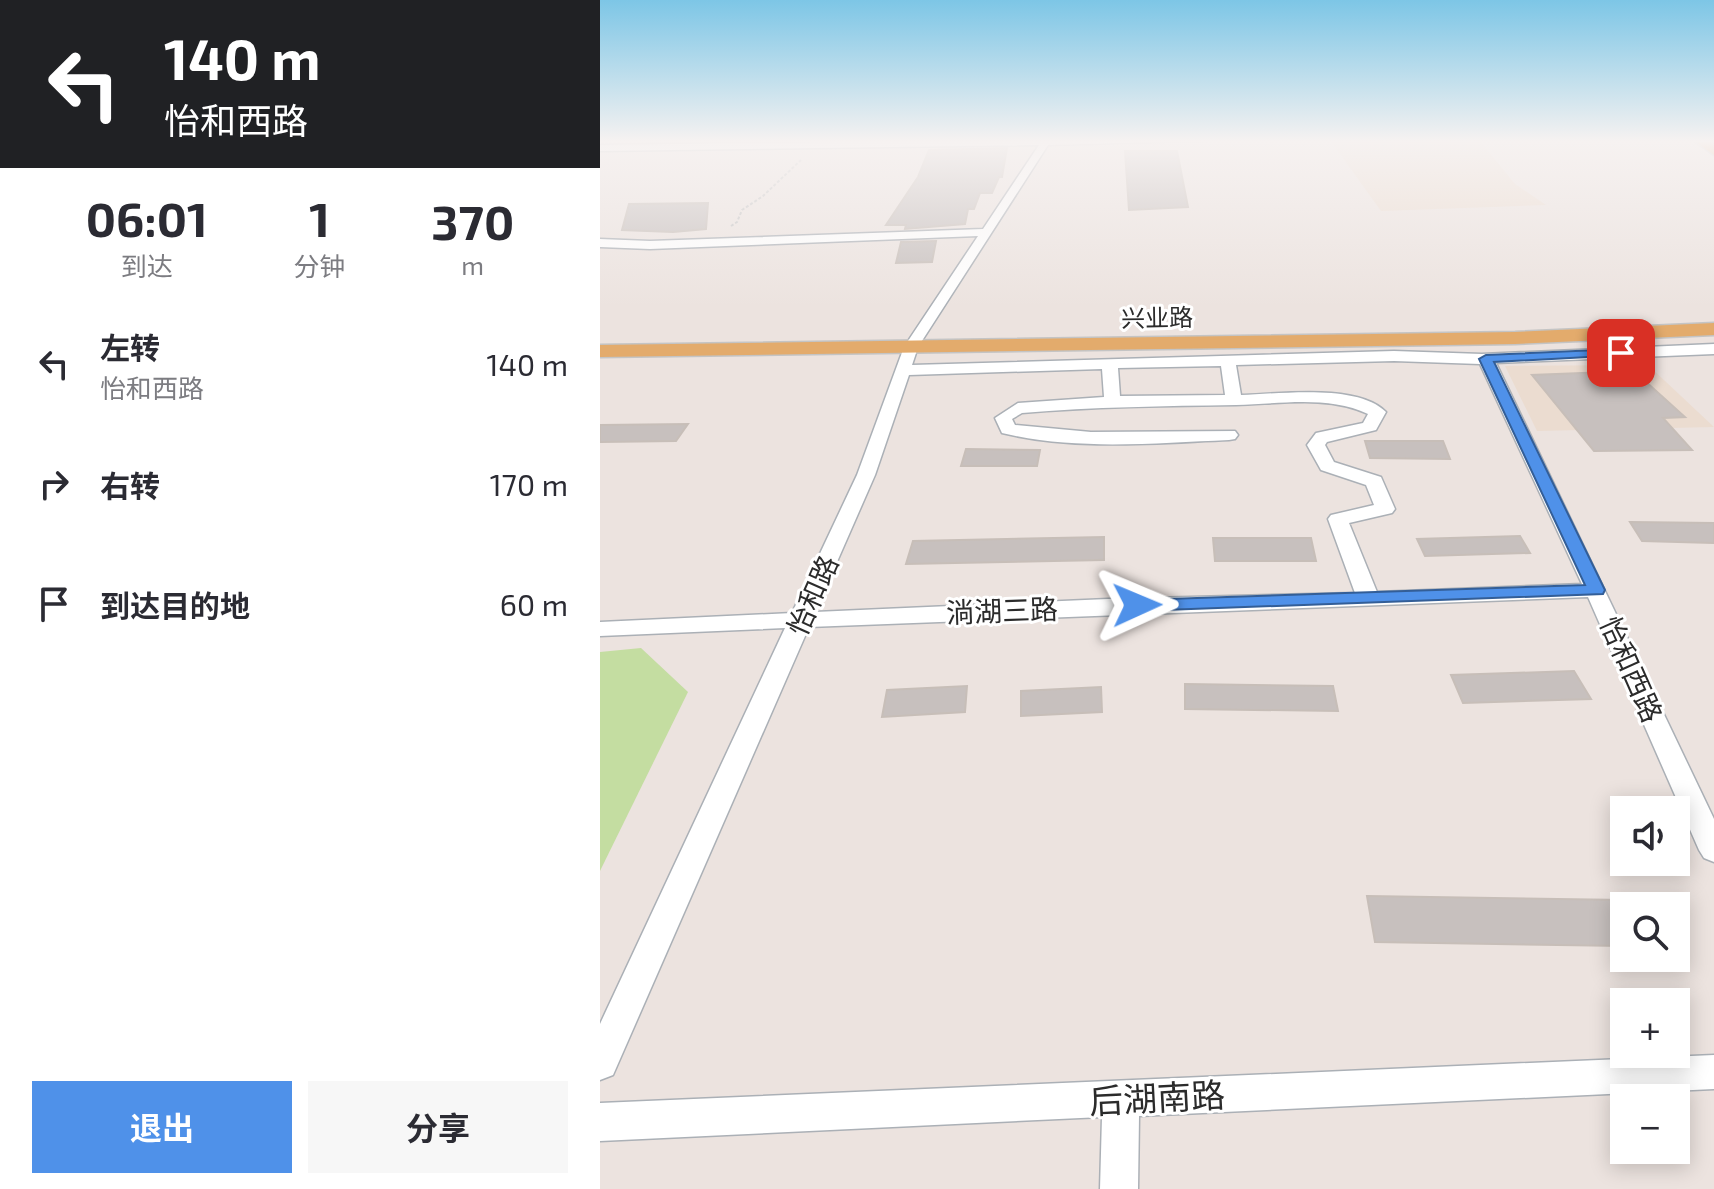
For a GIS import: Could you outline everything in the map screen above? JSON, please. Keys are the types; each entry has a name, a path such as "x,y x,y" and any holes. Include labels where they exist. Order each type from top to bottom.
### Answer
{"main road":[{"name":"兴业路","path":"600,351 908,357 1714,329"},
{"name":"兴业路","path":"600,360 1714,341"}],"street":[{"name":"怡和路","path":"600,1063 866,475 908,357 1011,195"},
{"path":"600,243 987,232"},
{"path":"908,357 1110,364 1394,356 1486,359 1714,349"},
{"name":"怡和西路","path":"1486,359 1596,590 1714,850"},
{"path":"1228,361 1234,400"},
{"path":"1110,364 1112,401"},
{"path":"1229,435 1090,438 1034,434 1008,429 1003,418 1018,408 1112,401 1336,400 1364,403 1378,412 1370,426 1343,435 1322,437 1316,445 1327,466 1374,481 1385,509 1338,519 1369,600"},
{"name":"淌湖三路","path":"600,629 801,618 1596,590"},
{"name":"后湖南路","path":"600,1122 1714,1072"},
{"path":"1119,1189 1121,1098"}],"path":[{"path":"716,242 722,232 737,222 742,210 761,195"}],"shaded area":[{"path":"1370,195 1532,195 1546,205 1381,211"},
{"path":"1648,365 1714,427 1537,431 1505,366"}],"green space":[{"path":"641,648 688,692 600,871 600,652"}],"building":[{"path":"906,195 979,195 974,209 968,209 965,224 905,229 906,225 886,225"},
{"path":"1128,195 1186,195 1188,207 1129,210"},
{"path":"708,203 706,229 673,232 622,230 629,204"},
{"path":"936,241 932,262 896,263 901,242"},
{"path":"1634,371 1685,417 1663,418 1692,450 1594,451 1532,375"},
{"path":"688,424 676,441 600,442 600,425"},
{"path":"1365,441 1443,441 1450,459 1370,458"},
{"path":"966,449 1040,450 1037,466 961,466"},
{"path":"1630,522 1714,523 1714,543 1642,541"},
{"path":"1520,536 1530,553 1425,556 1417,539"},
{"path":"1104,537 1104,560 906,564 913,541"},
{"path":"1213,538 1311,538 1316,561 1215,561"},
{"path":"1574,671 1591,699 1463,703 1451,675"},
{"path":"1185,684 1333,686 1338,711 1185,709"},
{"path":"967,686 965,712 882,717 887,690"},
{"path":"1101,687 1102,712 1021,716 1021,691"},
{"path":"1367,896 1610,900 1610,946 1375,942"}],"route":[{"path":"1137,605 1596,590 1510,415 1486,359 1621,353"}]}
